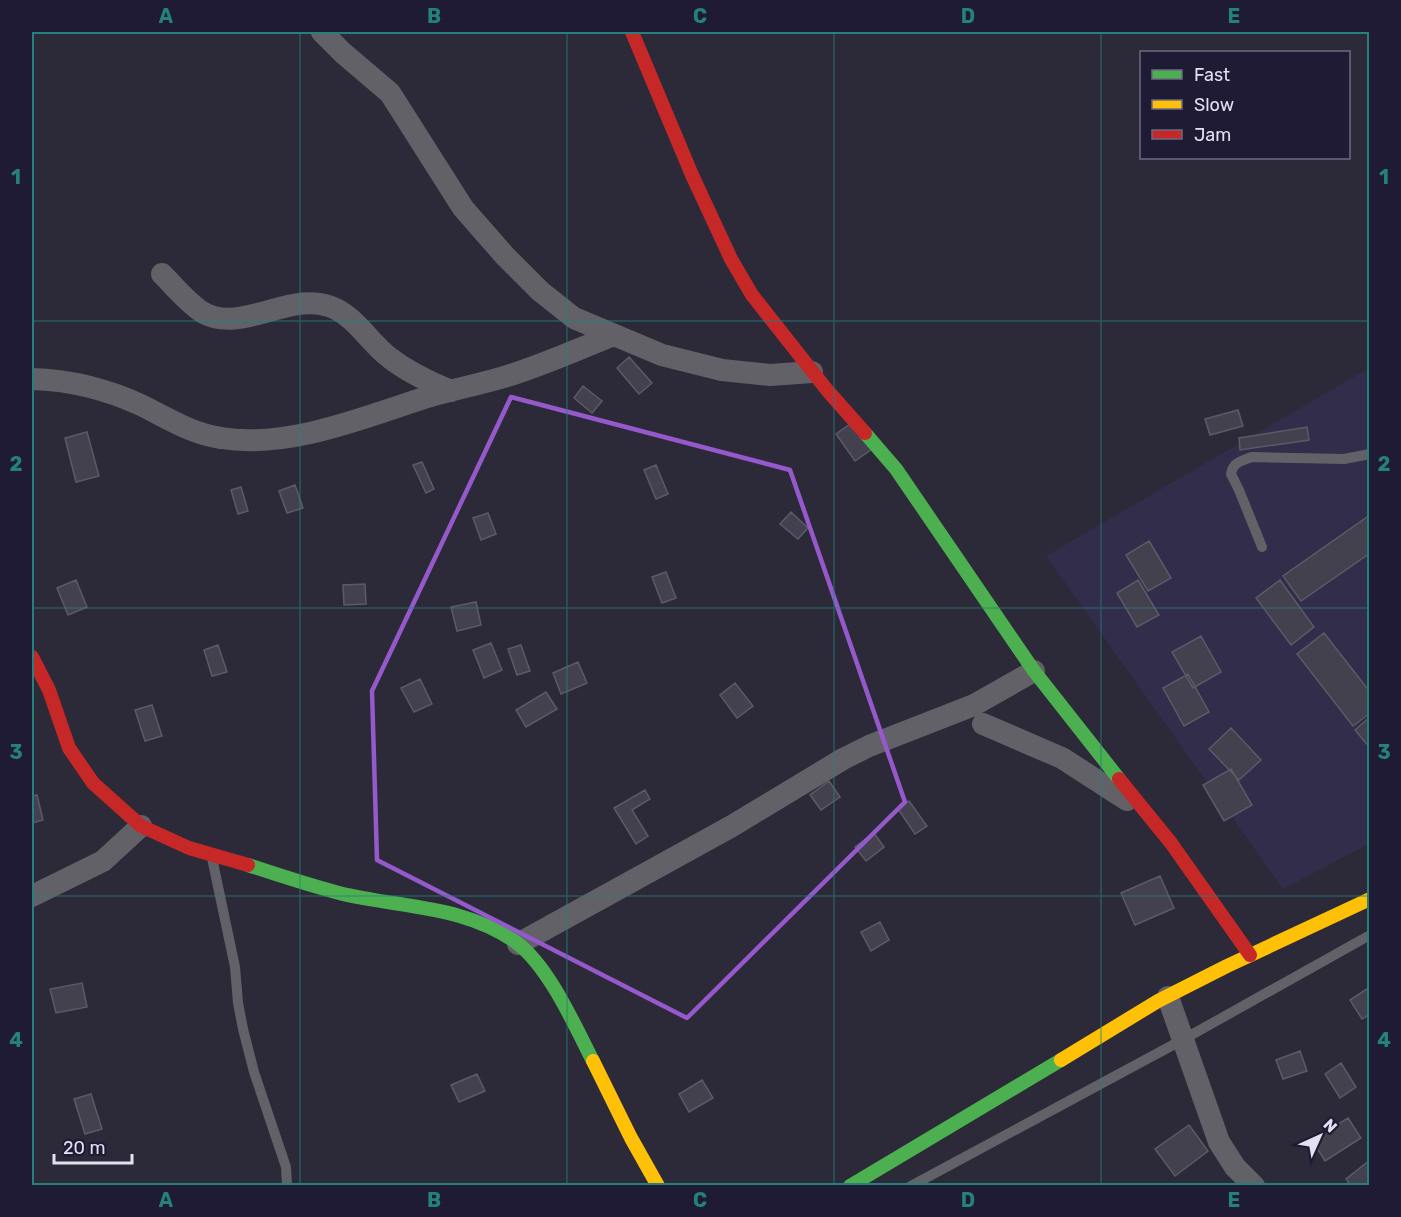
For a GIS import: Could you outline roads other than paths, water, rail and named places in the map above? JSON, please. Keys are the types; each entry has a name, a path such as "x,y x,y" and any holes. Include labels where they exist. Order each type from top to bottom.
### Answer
{"street":[{"path":"322,32 390,93 463,208 505,256 540,291 574,318 662,355 722,370 770,375 812,372"},
{"path":"632,32 692,175 731,259 764,313 896,469 1034,671 1171,843 1250,955"},
{"path":"162,274 203,312 216,317 235,318 296,303 318,303 336,309 351,320 389,358 427,381 450,391"},
{"path":"32,379 56,380 97,388 139,404 181,426 220,438 262,440 306,434 504,377 614,334"},
{"path":"32,657 50,690 69,748 93,783 141,826 189,848 340,893 434,909 476,920 518,944 561,998 631,1138 658,1185"},
{"path":"518,944 758,811 843,759 869,746 974,705 1034,671"},
{"path":"983,724 1062,758 1146,813"},
{"path":"32,896 103,861 141,826"},
{"path":"850,1185 1168,997 1250,955 1370,899"},
{"path":"1168,997 1219,1142 1235,1167 1254,1185"}],"lane":[{"path":"1262,547 1231,474 1232,466 1239,461 1252,458 1344,459 1370,454"},
{"path":"211,855 236,967 238,1003 243,1029 254,1072 286,1167 287,1185"},
{"path":"911,1185 1370,935"}]}
